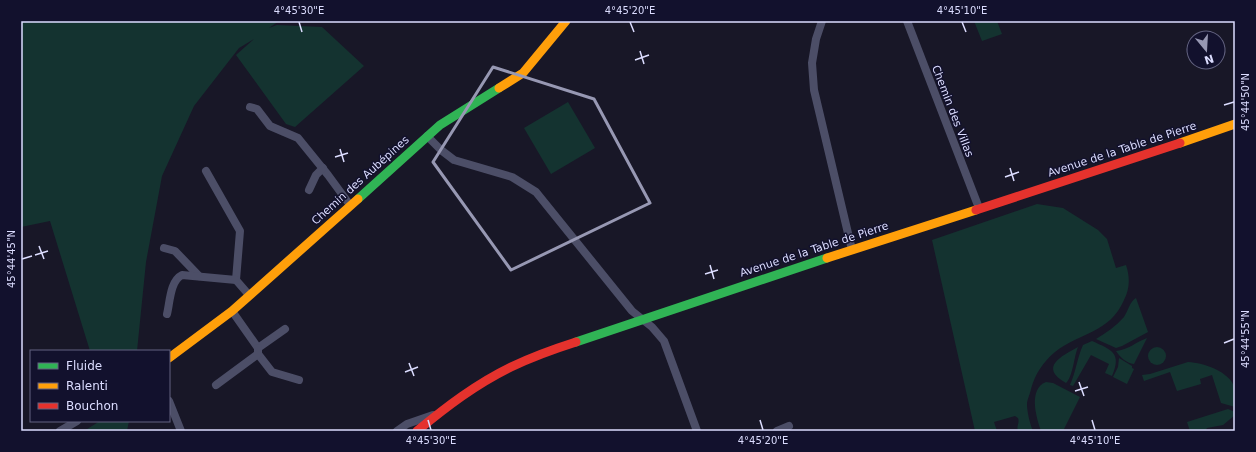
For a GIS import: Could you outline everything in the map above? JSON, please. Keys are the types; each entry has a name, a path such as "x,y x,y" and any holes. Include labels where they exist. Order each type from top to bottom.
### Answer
{"main road":[{"name":"Chemin des Aubépines","path":"170,357 232,311 427,136 452,117 495,92 523,73 566,21"},
{"name":"Avenue de la Table de Pierre","path":"416,431 471,390 509,368 546,352 979,208 1109,167 1235,124"}],"street":[{"path":"822,21 816,39 812,63 814,90 852,250"},
{"name":"Chemin des Villas","path":"907,21 979,208"},
{"path":"250,107 257,109 270,126 298,138 323,168 350,205"},
{"path":"427,136 454,160 512,177 536,192 632,311 652,327 664,341 697,431"},
{"path":"309,190 316,175 323,168"},
{"path":"206,170 240,231 236,280"},
{"path":"164,248 175,251 199,276"},
{"path":"182,275 185,261"},
{"path":"167,314 174,282 177,277 182,275 236,280 249,295"},
{"path":"232,311 272,372 299,380"},
{"path":"216,385 285,329"},
{"path":"170,404 181,431"},
{"path":"397,431 407,424 437,414"},
{"path":"60,431 75,422"},
{"path":"777,431 789,426"}],"highlighted area":[{"path":"493,67 594,99 650,203 511,270 433,162"}],"green space":[{"path":"21,21 279,21 269,28 277,25 322,27 364,66 295,127 286,124 236,55 254,39 239,48 194,106 162,176 146,262 137,350 90,350 50,221 21,227"},
{"path":"974,21 997,21 1002,34 982,41"},
{"path":"568,102 595,148 551,174 524,128"},
{"path":"1037,204 1063,208 1098,230 1107,239 1116,268 1126,265 1129,278 1127,292 1118,311 1110,320 1055,352 1040,369 1035,378 1027,402 1028,414 1033,431 1018,431 1018,418 1015,416 994,422 997,431 975,431 932,240"},
{"path":"1136,298 1148,332 1116,348 1096,339 1111,329 1124,317 1132,301"},
{"path":"1147,338 1134,364 1128,362 1116,351 1124,349"},
{"path":"1092,341 1105,347 1113,353 1116,362 1112,376 1105,373 1109,364 1091,355 1073,386 1070,385 1083,345"},
{"path":"1078,347 1072,371 1066,383 1058,377 1054,372 1053,367 1065,354"},
{"path":"1157,347 1163,350 1166,356 1163,362 1157,365 1151,362 1148,356 1151,350"},
{"path":"1119,358 1132,366 1134,369 1127,384 1113,377 1118,367"},
{"path":"1188,362 1208,366 1227,377 1235,388 1235,407 1221,403 1212,375 1200,379 1201,384 1177,391 1170,372 1144,381 1142,375 1150,374"},
{"path":"1046,382 1053,383 1080,397 1063,431 1041,431 1037,418 1035,397 1040,386"},
{"path":"1228,409 1235,412 1235,415 1223,425 1207,428 1205,431 1190,431 1187,422"},
{"path":"98,422 129,422 127,431 84,431"}],"traffic: fast":[{"path":"358,199 440,125 499,88"},
{"path":"576,342 827,258"}],"traffic: slow":[{"path":"499,88 523,73 566,21"},
{"path":"1180,143 1235,124"},
{"path":"170,357 232,311 358,199"},
{"path":"827,258 976,210"}],"traffic: jam":[{"path":"976,210 1180,143"},
{"path":"417,431 462,396 498,374 551,350 576,342"}]}
